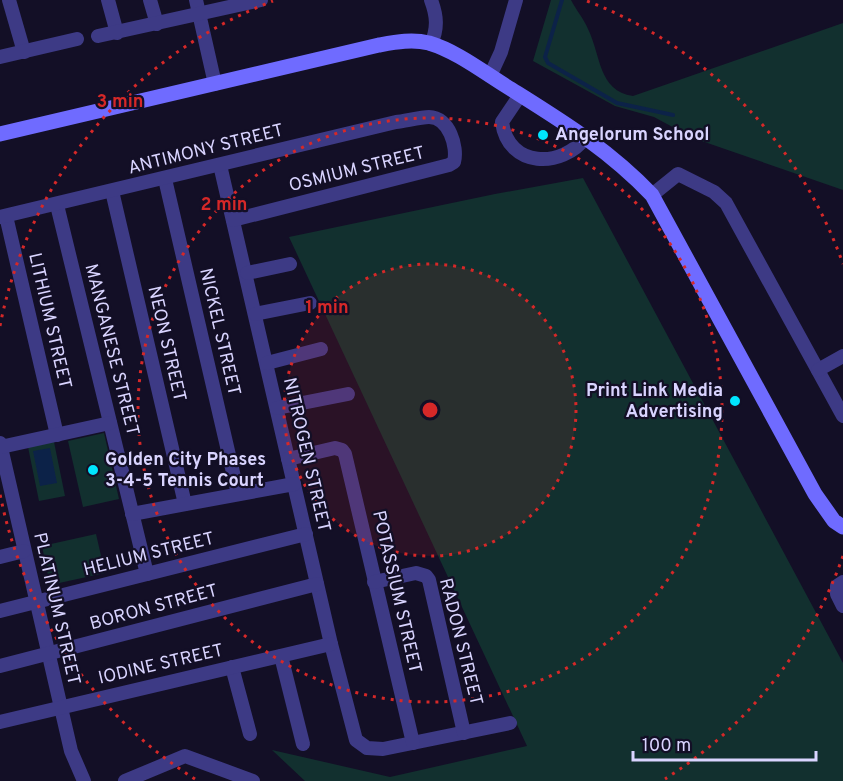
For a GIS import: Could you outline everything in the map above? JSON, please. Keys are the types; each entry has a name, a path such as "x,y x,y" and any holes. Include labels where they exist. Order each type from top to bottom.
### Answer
{"street":[{"path":"9,0 24,52"},
{"path":"108,0 117,33"},
{"path":"150,0 157,24"},
{"path":"196,0 215,84"},
{"path":"98,36 200,14 242,2 261,0"},
{"path":"431,0 436,14 437,28 431,44"},
{"path":"490,76 501,52 516,0"},
{"path":"0,57 77,39"},
{"path":"0,134 379,45 410,40 431,44 490,76 586,137 623,165 652,195 815,494 834,521 843,527"},
{"path":"520,95 502,122 504,135 511,148 518,153 526,157 546,159 576,151 586,137"},
{"name":"OSMIUM STREET","path":"233,220 454,162 456,156 449,131 437,119 428,117 420,120"},
{"name":"ANTIMONY STREET","path":"3,217 396,122 420,120"},
{"name":"NITROGEN STREET","path":"220,165 247,273 331,644 356,740 367,748 383,749 413,743"},
{"path":"652,195 678,174 714,192 726,203 842,412"},
{"name":"NICKEL STREET","path":"165,179 238,494"},
{"name":"NEON STREET","path":"112,191 185,504"},
{"name":"MANGANESE STREET","path":"57,205 147,574"},
{"name":"LITHIUM STREET","path":"3,217 57,435"},
{"path":"247,273 290,264"},
{"path":"255,314 310,303"},
{"path":"267,363 321,349"},
{"path":"818,370 843,356"},
{"path":"277,408 348,394"},
{"path":"1,445 110,423"},
{"name":"PLATINUM STREET","path":"1,445 60,707 71,751 84,781"},
{"name":"POTASSIUM STREET","path":"288,459 335,448 342,450 413,743"},
{"path":"132,514 294,484"},
{"name":"HELIUM STREET","path":"0,610 306,534"},
{"path":"0,557 24,551"},
{"name":"RADON STREET","path":"375,582 416,573 426,576 429,580 464,733"},
{"path":"843,582 837,586 837,594 843,606"},
{"name":"BORON STREET","path":"0,666 317,584"},
{"name":"IODINE STREET","path":"0,722 331,644"},
{"path":"281,656 303,744"},
{"path":"232,667 250,734"},
{"path":"413,743 510,723"},
{"path":"125,781 185,756 252,781"}],"green space":[{"path":"551,0 571,0 588,29 607,79 622,93 633,96 843,23 843,190 693,138 654,117 615,106 533,61"},
{"path":"583,178 843,663 843,781 305,781 272,750 390,777 527,746 289,237"},
{"name":"Golden City Phases 3-4-5 Tennis Court","path":"104,433 119,499 83,507 68,441"},
{"path":"54,442 65,496 39,501 28,447"},
{"path":"96,534 105,573 50,585 42,546"}],"water":[{"path":"50,448 57,483 40,486 33,451"}],"waterway":[{"path":"562,0 545,57 548,63 617,103 673,115"}],"place":[{"name":"Angelorum School","path":"543,135"},
{"name":"Print Link Media Advertising","path":"735,401"},
{"name":"Golden City Phases 3-4-5 Tennis Court","path":"93,470"}]}
